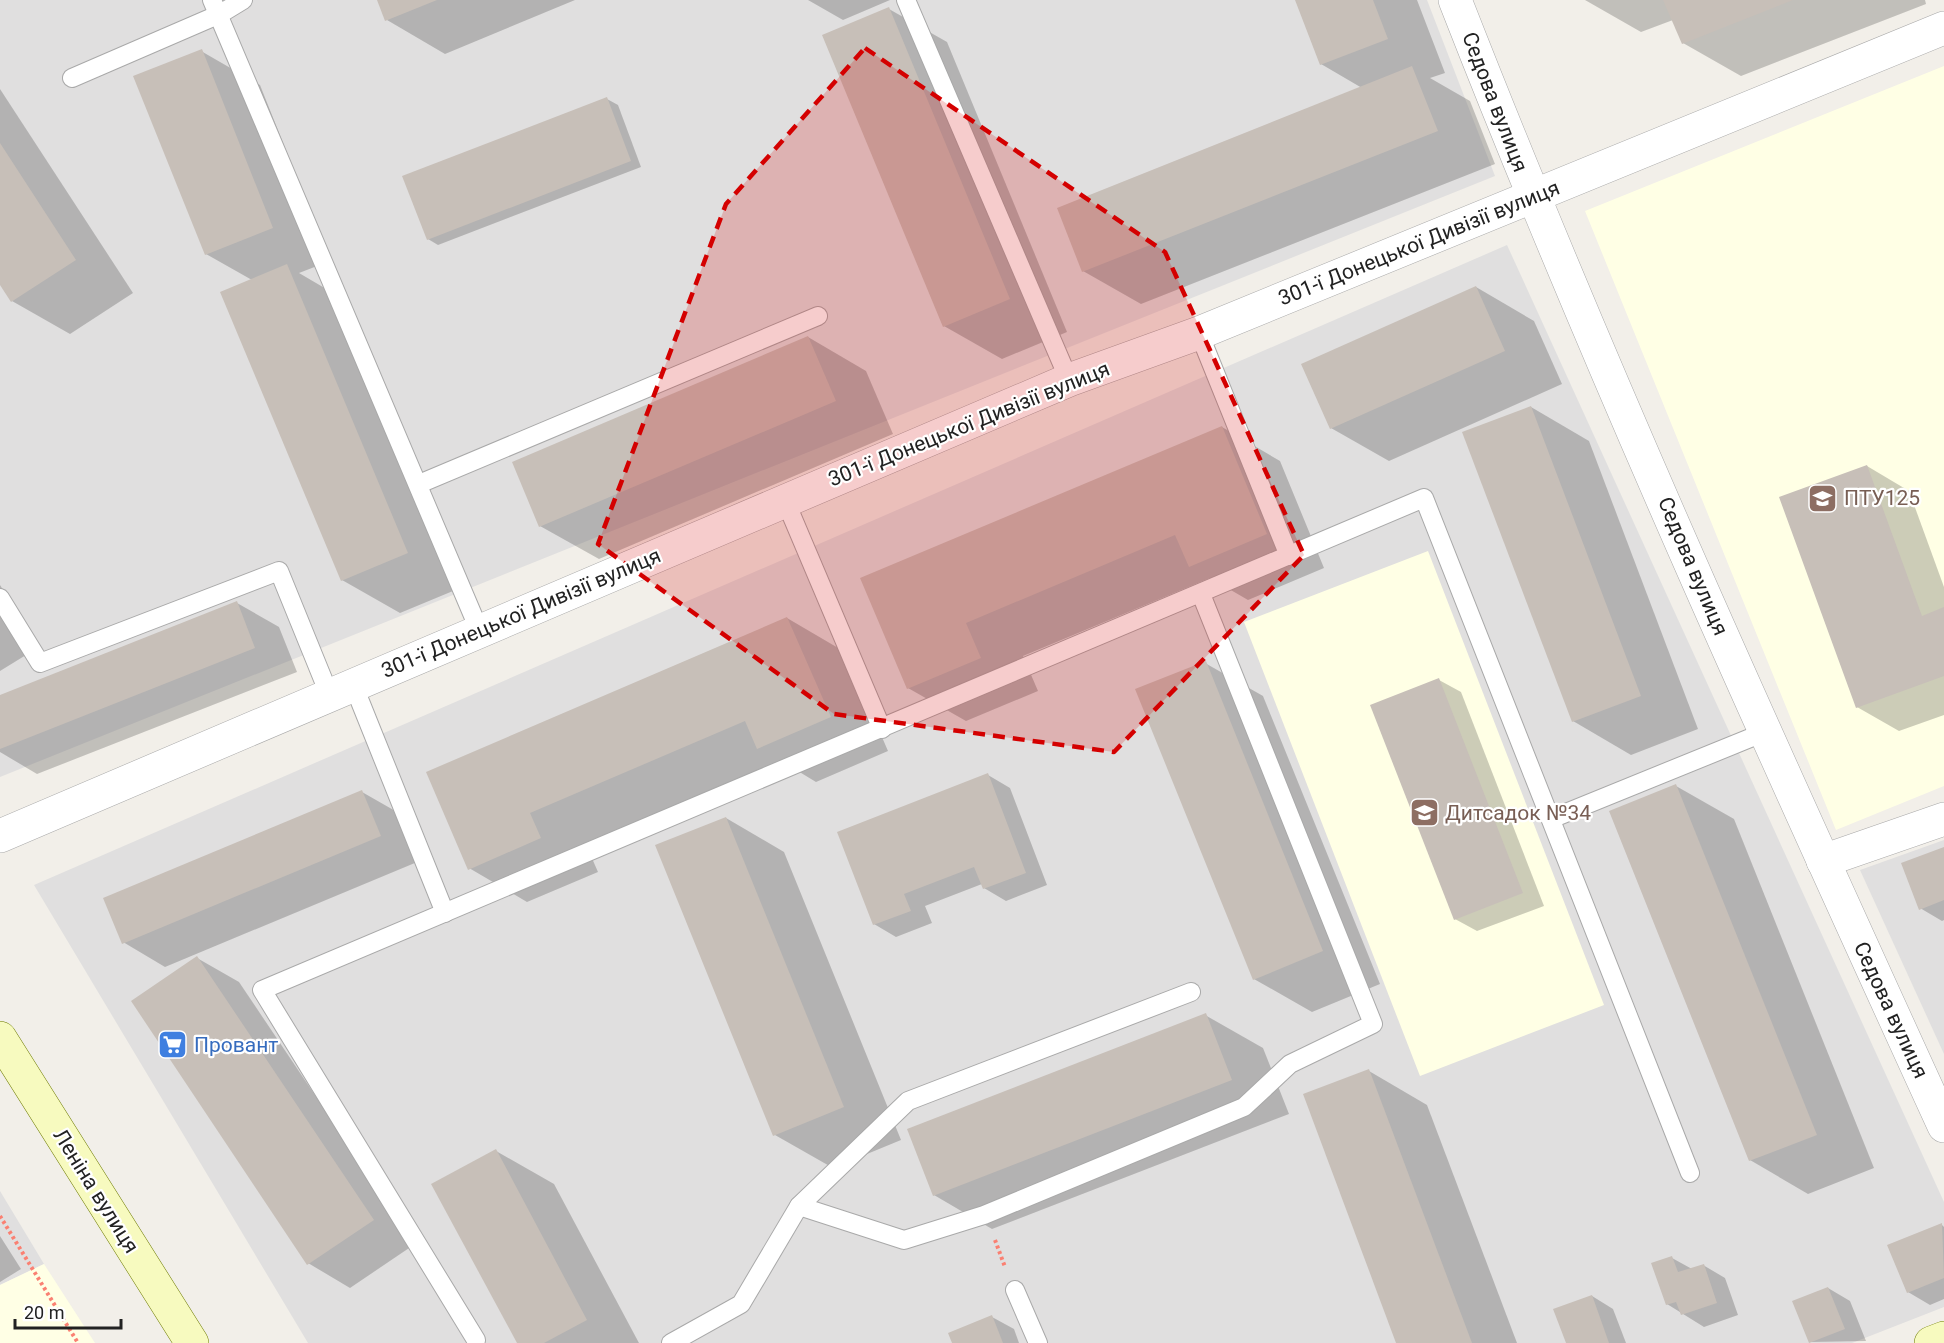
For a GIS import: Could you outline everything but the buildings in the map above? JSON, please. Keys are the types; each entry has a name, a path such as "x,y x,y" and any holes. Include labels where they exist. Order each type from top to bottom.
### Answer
{"main road":[{"name":"Леніна вулиця","path":"0,1038 192,1343"},
{"path":"1931,1343 1944,1338"}],"street":[{"name":"Седова вулиця","path":"1455,0 1532,196 1765,732 1944,1126"},
{"name":"301-ї Донецької Дивізії вулиця","path":"0,836 1070,380 1199,333 1944,28"},
{"path":"1823,861 1944,819"}],"lane":[{"path":"72,78 216,7 243,0"},
{"path":"906,0 1070,380"},
{"path":"216,7 420,484 480,632"},
{"path":"420,484 818,316"},
{"path":"1199,333 1290,556"},
{"path":"476,1340 262,990 1424,498 1690,1173"},
{"path":"785,500 882,729"},
{"path":"0,598 40,663 279,571 341,689 445,913"},
{"path":"799,1206 904,1240 984,1215 1244,1107 1290,1064 1373,1024 1201,594"},
{"path":"1551,819 1765,732"},
{"path":"671,1343 741,1304 799,1206 908,1101 1191,992"},
{"path":"1015,1290 1038,1343"}],"path":[{"path":"984,1215 1015,1290"},
{"path":"0,1216 78,1343"}],"highlighted area":[{"path":"865,48 1165,252 1304,555 1114,752 834,714 598,544 726,204"}],"shaded area":[{"path":"0,0 1427,0 1495,176 0,777"},
{"name":"ПТУ125","path":"1944,66 1944,786 1836,830 1585,211"},
{"path":"1507,245 1944,1202 1944,1307 1852,1343 308,1343 34,885"},
{"name":"Дитсадок №34","path":"1428,551 1604,1005 1420,1076 1244,622"},
{"path":"1944,840 1944,1054 1860,870"},
{"path":"0,1191 44,1264 0,1285"},
{"path":"44,1264 95,1343 0,1343 0,1285"}],"place":[{"name":"ПТУ125","path":"1823,498"},
{"name":"Дитсадок №34","path":"1424,813"},
{"name":"Провант","path":"173,1045"}]}
